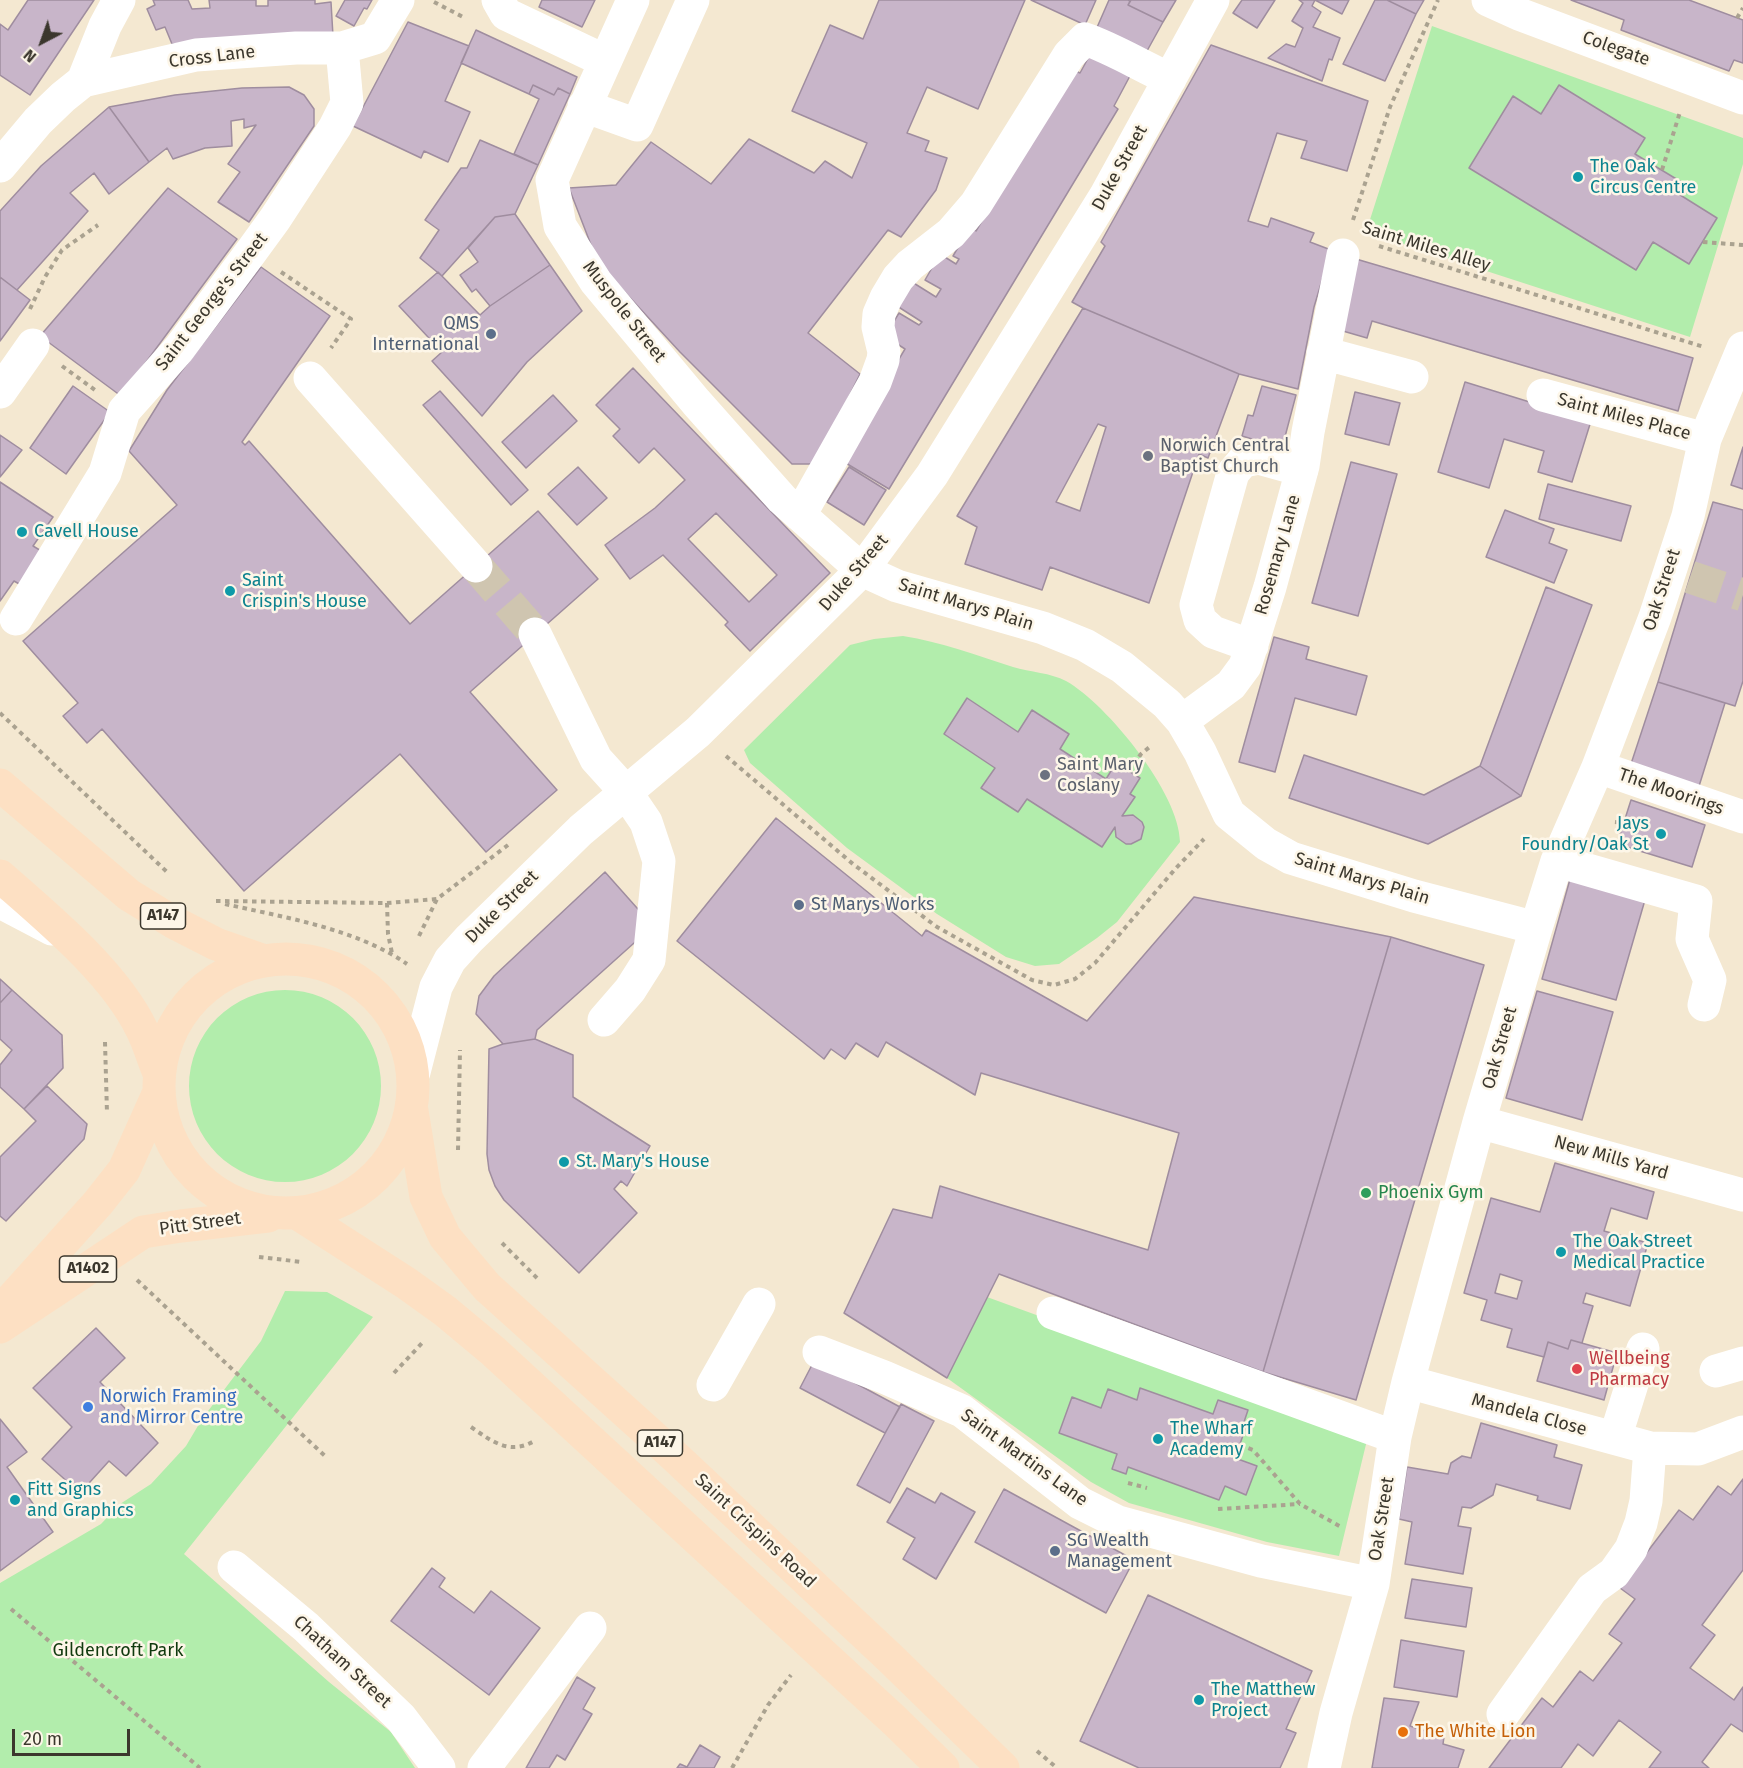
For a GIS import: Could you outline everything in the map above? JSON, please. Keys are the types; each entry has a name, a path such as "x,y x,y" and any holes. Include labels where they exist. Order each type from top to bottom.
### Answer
{"main road":[{"name":"Saint Crispins Road","path":"0,785 129,895 173,922 216,944 262,960"},
{"name":"Saint Crispins Road","path":"0,876 68,937 112,984 142,1029 159,1083 167,1130 185,1164 206,1184 247,1208 291,1214 406,1283 445,1311 485,1344 895,1721 943,1768"},
{"name":"Saint Crispins Road","path":"159,1083 169,1034 192,1000 224,974 262,960 304,959 344,972 378,996 402,1031 414,1072 412,1111 426,1197 445,1237 487,1287 678,1460 889,1657 1003,1768"},
{"name":"A1402","path":"0,1312 98,1203 124,1170 159,1083"},
{"name":"Saint Crispins Road","path":"291,1214 350,1197 391,1161 412,1111"},
{"name":"Pitt Street","path":"0,1327 143,1232 291,1214"}],"street":[{"path":"1,163 38,121 83,81 105,27 120,0"},
{"path":"342,48 375,38 398,0"},
{"path":"498,0 506,14 605,61"},
{"name":"Muspole Street","path":"633,0 552,180 560,226 596,282 696,402 782,499 862,570"},
{"path":"584,106 638,125 693,0"},
{"name":"Duke Street","path":"414,1072 436,987 450,960 580,830 698,732 862,570 932,475 1106,195 1214,0"},
{"name":"Colegate","path":"1488,0 1519,14 1743,98"},
{"path":"800,515 874,382 883,360 884,352 878,327 879,314 886,298 909,264 951,233 976,204 1069,56 1085,39 1104,45 1170,78"},
{"name":"Cross Lane","path":"83,81 196,55 296,48 342,48"},
{"name":"Saint George's Street","path":"16,619 105,473 124,411 179,349 276,219 335,127 347,103 342,48"},
{"name":"Rosemary Lane","path":"1182,721 1231,686 1245,666 1270,588 1302,470 1323,353 1355,242"},
{"path":"0,392 33,345"},
{"path":"1323,353 1412,377"},
{"name":"Oak Street","path":"1324,1768 1336,1713 1373,1584 1395,1437 1408,1382 1479,1122 1536,928 1557,861 1598,767 1654,617 1680,573 1688,516 1705,439 1741,353"},
{"path":"310,378 477,566"},
{"name":"Saint Miles Place","path":"1543,395 1705,439"},
{"path":"1252,646 1214,632 1200,620 1196,605 1233,473 1243,461 1259,458 1302,470"},
{"name":"Saint Marys Plain","path":"862,570 897,586 1043,628 1085,645 1122,667 1167,704 1182,721 1200,752 1229,814 1266,844 1291,858 1414,896 1536,928"},
{"path":"535,634 596,759 625,791 646,822 659,861 650,960 630,990 604,1020"},
{"name":"The Moorings","path":"1598,767 1743,817"},
{"path":"1557,861 1696,901 1692,939 1710,980 1704,1005"},
{"path":"0,902 68,937"},
{"name":"New Mills Yard","path":"1479,1122 1743,1195"},
{"path":"713,1385 759,1304"},
{"path":"1053,1313 1395,1437"},
{"path":"1615,1438 1643,1349"},
{"name":"Saint Martins Lane","path":"819,1352 962,1411 1080,1503 1118,1522 1261,1561 1373,1584"},
{"name":"Mandela Close","path":"1408,1382 1650,1448 1698,1449 1743,1432"},
{"path":"1503,1714 1592,1589 1614,1573 1631,1549 1646,1501 1650,1448"},
{"name":"Chatham Street","path":"234,1567 306,1627 401,1718 439,1768"},
{"path":"484,1768 590,1628"}],"path":[{"name":"Saint Miles Alley","path":"1438,0 1390,107 1355,242 1741,353"},
{"path":"1737,18 1743,8"},
{"path":"1662,170 1690,77"},
{"path":"98,225 62,250 19,324 18,334 124,411"},
{"path":"1703,242 1743,245"},
{"path":"251,252 351,319 310,378"},
{"path":"0,713 168,873"},
{"path":"698,732 853,864 937,927 1032,980 1054,985 1075,979 1095,963 1190,852 1229,814"},
{"path":"1128,771 1141,754"},
{"path":"436,987 392,954 325,927 212,901 387,903 437,899 517,839"},
{"path":"387,903 388,934 392,954"},
{"path":"110,1255 325,1456"},
{"path":"249,1257 280,1258 311,1264"},
{"path":"394,1373 426,1338"},
{"path":"471,1426 494,1442 511,1448 526,1446 537,1439"},
{"path":"528,1432 545,1447"},
{"path":"1240,1445 1253,1450 1300,1503 1346,1529 1379,1535"},
{"path":"1118,1480 1151,1490"},
{"path":"1218,1509 1300,1503"},
{"path":"11,1609 200,1768"},
{"path":"732,1768 768,1705 791,1676 782,1668"}],"green space":[{"path":"1432,26 1743,138 1743,164 1690,337 1366,232"},
{"path":"903,636 945,645 1066,681 1101,709 1120,729 1155,776 1168,800 1177,822 1180,842 1117,922 1059,964 1035,966 1006,957 937,914 847,848 750,763 744,750 850,645 874,639"},
{"path":"294,990 304,991 330,1001 346,1011 360,1025 374,1049 380,1067 380,1105 374,1123 360,1147 346,1161 322,1175 304,1181 276,1182 266,1181 240,1171 224,1161 210,1147 196,1123 190,1105 189,1077 190,1067 200,1041 210,1025 224,1011 248,997 266,991"},
{"name":"Gildencroft Park","path":"285,1291 327,1292 373,1317 184,1554 329,1682 391,1732 415,1768 0,1768 0,1583 101,1524 120,1504 151,1484 186,1446 202,1419 261,1341"},
{"path":"987,1297 1368,1436 1339,1556 1267,1542 1129,1503 1091,1482 947,1378"}],"building":[{"path":"28,0 94,0 30,95 0,75 0,24 8,30"},
{"path":"153,0 188,0 192,9 210,8 209,0 256,0 256,6 268,6 268,0 315,0 315,4 331,2 333,36 172,44 165,27 156,30 147,9 155,5"},
{"path":"345,0 372,0 367,9 364,8 354,26 336,16"},
{"path":"542,0 595,0 582,27 539,7"},
{"path":"879,0 1025,0 978,109 927,87 907,133 929,141 925,151 947,158 936,190 901,237 888,230 808,333 860,374 816,464 792,464 680,352 598,263 569,188 616,185 651,142 711,184 749,139 814,173 825,161 852,178 867,143 792,111 830,25 863,39"},
{"path":"1031,0 1096,0 1085,25"},
{"path":"1109,0 1128,0 1130,1 1128,5 1163,22 1142,60 1095,32"},
{"path":"1131,0 1176,0 1163,22 1128,5"},
{"path":"1242,0 1275,0 1257,28 1233,13"},
{"path":"1299,0 1315,0 1312,6 1321,12 1313,27 1340,38 1332,60 1329,59 1322,81 1268,58 1286,44 1295,47 1303,28 1292,21 1303,3"},
{"path":"1315,0 1349,0 1342,14"},
{"path":"1375,0 1387,0 1416,14 1385,81 1343,64"},
{"path":"1387,0 1424,0 1416,14"},
{"path":"1571,0 1689,0 1743,20 1743,63 1734,60 1729,71 1621,30 1624,20"},
{"path":"408,22 469,46 445,101 470,112 448,162 424,151 421,158 353,126"},
{"path":"476,30 577,77 570,94 558,88 554,95 533,85 529,94 461,63"},
{"path":"1211,45 1368,101 1347,171 1301,158 1307,141 1277,133 1248,221 1268,227 1271,218 1314,233 1310,242 1331,250 1314,307 1298,389 1239,374 1072,302 1105,246 1101,242"},
{"path":"1091,53 1131,74 1114,106 1118,109 889,489 839,459 905,349 885,336 899,313 919,325 922,322 897,306 912,282 936,297 941,289 925,280 940,254 956,264 959,259 953,256 970,227 976,231 1059,92 1069,68 1080,73"},
{"path":"533,85 554,95 558,88 570,94 538,165 514,154 539,99 529,94"},
{"name":"The Oak Circus Centre","path":"1559,85 1645,138 1635,154 1683,183 1677,193 1717,218 1689,264 1653,242 1636,270 1469,168 1513,96 1541,114"},
{"path":"289,87 304,95 314,109 314,126 249,222 218,202 240,172 228,164 256,125 244,128 244,119 231,121 232,146 205,148 173,159 167,148 149,162 109,107 175,95 242,88"},
{"path":"109,107 149,162 109,194 94,173 70,193 88,211 17,290 0,277 0,211 41,166"},
{"path":"480,140 538,165 515,214 495,217 442,276 420,258 439,230 425,220 461,168 467,168"},
{"path":"168,188 237,239 121,396 40,336"},
{"path":"515,214 550,265 490,306 476,289 472,292 460,275 478,262 468,248 495,217"},
{"path":"1356,259 1693,358 1678,411 1372,321 1367,338 1336,329"},
{"name":"QMS International","path":"550,265 582,311 527,362 482,416 432,361 442,352 399,306 438,272 480,315"},
{"name":"Saint Crispin's House","path":"261,267 330,316 242,442 245,445 249,441 410,624 538,511 598,579 470,692 557,790 486,852 400,754 244,891 102,729 87,743 63,716 78,703 23,641 177,505 129,451 167,390"},
{"path":"0,277 30,300 0,341"},
{"name":"Norwich Central Baptist Church","path":"1083,308 1239,374 1208,458 1199,454 1149,603 1050,567 1042,590 965,564 977,527 957,516","holes":["1098,424 1106,427 1080,511 1056,502"]},
{"path":"633,368 830,573 750,651 725,625 728,622 663,555 630,579 605,545 655,508 685,480 654,448 639,463 613,436 620,429 596,405","holes":["716,513 777,575 749,602 688,539"]},
{"path":"1465,382 1591,421 1572,482 1538,472 1544,451 1504,439 1489,488 1438,472"},
{"path":"73,386 110,412 66,474 30,448"},
{"path":"1262,386 1296,395 1282,448 1242,436 1248,415 1253,416"},
{"path":"440,391 528,490 511,505 423,405"},
{"path":"1355,392 1400,403 1389,445 1345,434"},
{"path":"553,395 577,421 526,468 502,442"},
{"path":"0,435 22,450 0,477"},
{"path":"1743,447 1743,489 1731,485"},
{"path":"1351,462 1397,474 1358,616 1312,603"},
{"path":"578,467 607,498 577,525 548,494"},
{"path":"849,467 886,490 864,525 827,502"},
{"name":"Cavell House","path":"0,482 53,517 33,546 43,552 21,585 14,581 0,601"},
{"path":"1548,484 1631,506 1621,541 1539,519"},
{"path":"1713,502 1743,510 1743,681 1735,706 1658,682"},
{"path":"1505,510 1554,529 1549,543 1567,550 1554,583 1486,557"},
{"path":"1546,587 1592,605 1521,796 1480,766"},
{"path":"1274,637 1309,647 1306,659 1367,676 1356,715 1295,698 1275,772 1239,762"},
{"path":"1658,682 1725,703 1695,799 1627,776"},
{"name":"Saint Mary Coslany","path":"967,698 1018,732 1032,710 1069,734 1060,749 1106,779 1116,763 1140,778 1130,794 1135,797 1122,816 1133,815 1142,822 1144,827 1141,839 1126,844 1116,837 1115,827 1102,847 1027,799 1018,812 981,788 995,768 944,734"},
{"path":"1304,755 1424,795 1480,766 1521,796 1428,844 1289,798"},
{"name":"Jays Foundry/Oak St","path":"1631,800 1705,825 1692,867 1617,844"},
{"path":"776,818 922,936 926,930 1087,1021 1194,897 1391,937 1263,1372 999,1274 947,1378 844,1313 893,1209 932,1218 940,1186 1148,1250 1179,1133 981,1073 975,1095 886,1042 878,1057 856,1043 845,1059 831,1049 824,1059 677,941"},
{"path":"605,872 653,926 537,1030 535,1039 503,1044 476,1014 479,996 494,976"},
{"path":"1572,872 1647,893 1616,1000 1542,979"},
{"name":"Phoenix Gym","path":"1391,937 1484,965 1356,1400 1263,1372"},
{"path":"0,979 12,990 0,1003"},
{"path":"12,990 62,1035 63,1068 24,1109 0,1087 0,1065 12,1050 0,1039 0,1003"},
{"path":"1537,991 1613,1012 1582,1120 1506,1098"},
{"name":"St. Mary's House","path":"535,1039 573,1055 573,1097 650,1146 627,1186 621,1181 614,1189 637,1213 579,1273 504,1200 489,1170 487,1154 489,1049 503,1044"},
{"path":"47,1086 87,1124 84,1139 6,1221 0,1216 0,1157 36,1121 24,1109"},
{"name":"The Oak Street Medical Practice","path":"1555,1163 1654,1192 1647,1219 1611,1208 1604,1231 1648,1243 1630,1306 1586,1293 1583,1303 1593,1306 1582,1343 1571,1340 1568,1349 1548,1342 1544,1357 1507,1347 1512,1329 1481,1320 1487,1300 1464,1293 1491,1198 1540,1212","holes":["1500,1274 1522,1281 1517,1299 1495,1293"]},
{"name":"Norwich Framing and Mirror Centre","path":"96,1328 125,1358 100,1382 158,1443 126,1476 109,1461 80,1493 42,1459 72,1427 33,1388"},
{"name":"Wellbeing Pharmacy","path":"1571,1340 1617,1353 1604,1400 1537,1381 1548,1342 1568,1349"},
{"path":"814,1361 900,1407 885,1433 800,1388"},
{"name":"The Wharf Academy","path":"1140,1388 1213,1414 1218,1400 1248,1410 1243,1425 1246,1427 1235,1458 1257,1466 1246,1495 1225,1486 1219,1500 1128,1467 1126,1474 1112,1469 1117,1454 1059,1433 1072,1397 1101,1408 1108,1389 1137,1400"},
{"path":"901,1404 934,1421 890,1503 857,1485"},
{"name":"Fitt Signs and Graphics","path":"0,1419 27,1452 7,1467 53,1532 0,1571"},
{"path":"1481,1423 1557,1445 1554,1457 1582,1465 1570,1509 1537,1500 1538,1496 1496,1484 1493,1495 1471,1508 1462,1507 1458,1526 1471,1528 1463,1574 1405,1564 1412,1522 1399,1519 1407,1467 1448,1474 1451,1463 1462,1456 1471,1458"},
{"path":"1743,1479 1743,1570 1702,1625 1715,1635 1690,1668 1734,1700 1743,1687 1743,1732 1731,1724 1702,1762 1709,1768 1649,1768 1661,1752 1619,1720 1593,1756 1578,1744 1561,1768 1489,1768 1542,1698 1553,1707 1580,1671 1593,1681 1622,1643 1609,1634 1635,1599 1620,1588 1679,1510 1693,1520 1718,1486 1731,1495"},
{"path":"907,1488 935,1503 941,1493 975,1512 936,1579 903,1559 915,1538 887,1522"},
{"name":"SG Wealth Management","path":"1004,1489 1134,1560 1106,1613 975,1542"},
{"path":"432,1568 445,1578 439,1587 474,1613 491,1591 540,1628 489,1695 391,1621"},
{"path":"1412,1579 1472,1588 1466,1627 1405,1618"},
{"name":"The Matthew Project","path":"1148,1595 1312,1671 1286,1729 1296,1733 1280,1768 1139,1768 1080,1741"},
{"path":"1401,1640 1464,1651 1457,1697 1394,1687"},
{"path":"577,1677 595,1688 583,1709 592,1714 565,1760 557,1755 549,1768 526,1768"},
{"name":"The White Lion","path":"1384,1698 1419,1702 1410,1726 1444,1737 1443,1744 1464,1750 1458,1768 1372,1768"},
{"path":"700,1745 720,1757 714,1768 677,1768 680,1764 687,1767"}],"tunnel":[{"path":"476,566 535,634"},
{"path":"1690,577 1743,595"}],"place":[{"name":"The Oak Circus Centre","path":"1578,177"},
{"name":"QMS International","path":"491,334"},
{"name":"Norwich Central Baptist Church","path":"1148,456"},
{"name":"Cavell House","path":"22,532"},
{"name":"Saint Crispin's House","path":"230,591"},
{"name":"Saint Mary Coslany","path":"1045,775"},
{"name":"Jays Foundry/Oak St","path":"1661,834"},
{"name":"St Marys Works","path":"799,905"},
{"name":"St. Mary's House","path":"564,1162"},
{"name":"Phoenix Gym","path":"1366,1193"},
{"name":"The Oak Street Medical Practice","path":"1561,1252"},
{"name":"Wellbeing Pharmacy","path":"1577,1369"},
{"name":"Norwich Framing and Mirror Centre","path":"88,1407"},
{"name":"The Wharf Academy","path":"1158,1439"},
{"name":"Fitt Signs and Graphics","path":"15,1500"},
{"name":"SG Wealth Management","path":"1055,1551"},
{"name":"The Matthew Project","path":"1199,1700"},
{"name":"The White Lion","path":"1403,1732"}]}
